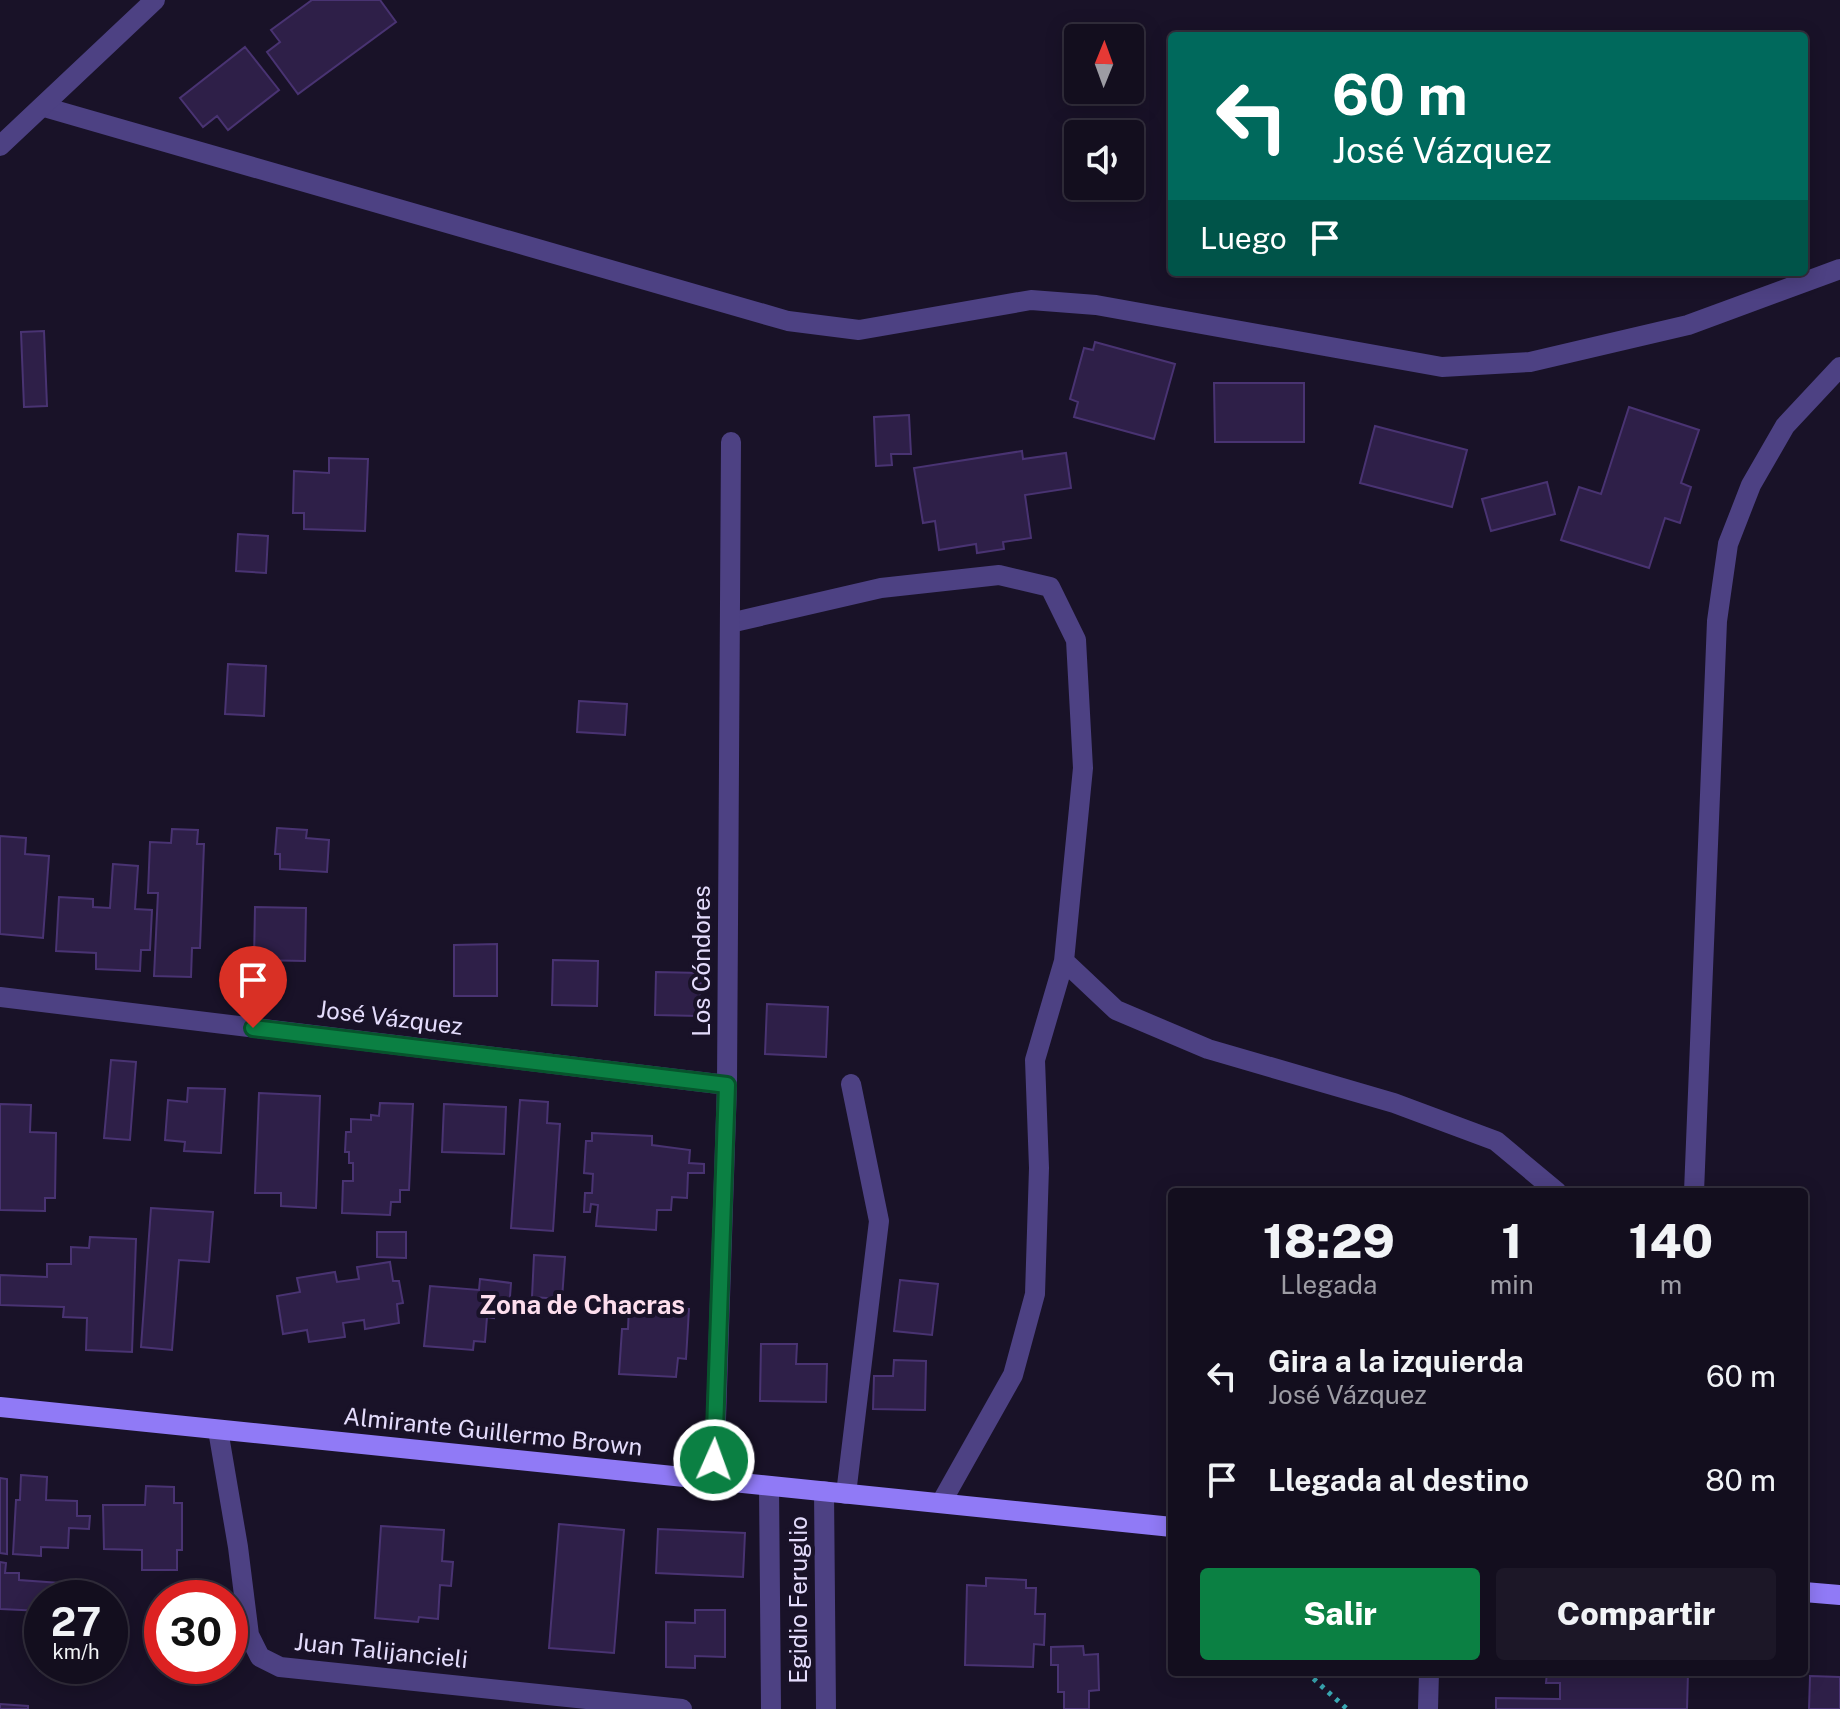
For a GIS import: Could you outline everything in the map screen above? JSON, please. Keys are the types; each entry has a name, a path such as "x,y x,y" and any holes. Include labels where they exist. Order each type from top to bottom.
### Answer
{"main road":[{"name":"Almirante Guillermo Brown","path":"0,1407 1168,1527"},
{"path":"1808,1592 1840,1595"}],"street":[{"path":"0,146 155,0"},
{"path":"44,107 788,321 859,330 1031,300 1096,305 1442,367 1530,362 1688,325 1840,269"},
{"path":"1694,1188 1717,621 1728,544 1751,485 1785,426 1840,367"},
{"name":"Los Cóndores","path":"714,1480 727,1085 731,442"},
{"path":"730,623 881,588 999,575 1050,587 1076,640 1083,768 1064,961 1035,1060 1039,1168 1035,1294 1013,1375 941,1503"},
{"path":"1064,961 1116,1010 1208,1049 1394,1103 1496,1141 1552,1188"},
{"name":"José Vázquez","path":"0,997 727,1085"},
{"path":"846,1494 879,1221 851,1084"},
{"name":"Juan Talijancieli","path":"218,1430 249,1635 260,1657 280,1667 682,1709"},
{"name":"Egidio Feruglio","path":"769,1486 771,1709"},
{"name":"Egidio Feruglio","path":"824,1491 826,1709"},
{"path":"1428,1709 1429,1676"}],"path":[{"path":"1310,1676 1347,1709"}],"building":[{"path":"312,0 380,0 396,22 298,94 267,52 280,42 271,30"},
{"path":"245,47 279,90 228,130 217,116 203,127 180,98"},
{"path":"44,331 47,406 24,407 21,332"},
{"path":"1095,342 1175,364 1154,439 1074,417 1078,402 1070,399 1084,348 1093,350"},
{"path":"1214,383 1304,383 1304,442 1215,442"},
{"path":"1629,407 1699,430 1681,483 1691,487 1680,523 1665,518 1649,568 1561,540 1579,487 1601,494"},
{"path":"909,415 911,454 891,454 892,465 876,466 874,417"},
{"path":"1375,426 1467,450 1452,507 1360,483"},
{"path":"1022,451 1023,459 1066,453 1071,488 1025,495 1031,538 1003,542 1004,549 977,553 976,544 939,550 935,521 923,523 914,468"},
{"path":"329,458 368,459 365,531 304,529 304,513 293,513 294,471 329,473"},
{"path":"1547,482 1555,514 1491,531 1482,499"},
{"path":"238,534 268,536 266,573 236,571"},
{"path":"228,664 266,666 264,716 225,714"},
{"path":"579,701 627,704 625,735 577,732"},
{"path":"277,828 307,830 306,838 329,840 327,872 280,869 280,854 275,854"},
{"path":"172,829 198,830 197,844 204,844 200,948 192,948 191,977 154,976 158,893 148,893 150,842 171,843"},
{"path":"0,836 26,838 25,854 49,856 43,938 0,934"},
{"path":"113,864 138,866 135,909 152,910 150,950 141,950 140,971 96,969 96,953 56,951 59,897 93,899 93,907 110,908"},
{"path":"255,907 306,908 305,961 254,960"},
{"path":"497,944 497,996 454,996 454,945"},
{"path":"553,960 598,961 597,1006 552,1005"},
{"path":"656,972 701,973 699,1016 655,1015"},
{"path":"767,1004 828,1007 826,1057 765,1054"},
{"path":"111,1060 136,1062 130,1140 104,1138"},
{"path":"188,1088 225,1089 221,1153 184,1151 185,1142 165,1140 168,1100 187,1102"},
{"path":"259,1093 320,1096 316,1208 281,1206 281,1193 255,1193"},
{"path":"520,1100 548,1102 547,1123 560,1124 553,1231 511,1228"},
{"path":"380,1103 413,1104 409,1190 400,1190 400,1202 391,1202 390,1215 342,1213 343,1181 353,1181 353,1163 349,1163 349,1152 345,1152 346,1132 351,1132 351,1119 371,1120 371,1115 379,1116"},
{"path":"0,1104 31,1105 30,1132 56,1133 55,1198 45,1198 45,1211 0,1210"},
{"path":"444,1104 506,1107 504,1154 442,1152"},
{"path":"592,1133 652,1136 652,1145 690,1150 689,1163 704,1164 704,1173 688,1173 687,1198 672,1197 671,1210 657,1210 656,1230 596,1226 598,1205 591,1204 590,1212 584,1212 585,1193 592,1193 593,1174 584,1173 586,1141 592,1141"},
{"path":"151,1208 213,1212 209,1262 179,1260 172,1350 141,1347"},
{"path":"377,1232 406,1232 406,1258 377,1257"},
{"path":"90,1237 136,1239 132,1352 86,1350 87,1318 63,1317 64,1307 0,1305 0,1275 47,1277 47,1264 71,1264 71,1247 89,1248"},
{"path":"534,1255 565,1257 562,1299 532,1297"},
{"path":"390,1262 393,1281 399,1281 403,1303 397,1304 399,1323 365,1329 364,1320 343,1323 345,1337 309,1342 307,1330 283,1334 277,1296 300,1292 297,1278 335,1272 337,1282 359,1279 357,1267"},
{"path":"480,1279 511,1283 509,1310 495,1308 494,1318 487,1317 485,1342 474,1341 473,1350 424,1346 430,1286 479,1290"},
{"path":"900,1280 938,1284 932,1335 894,1331"},
{"path":"629,1306 689,1309 686,1359 678,1358 676,1377 619,1374 622,1329 628,1329"},
{"path":"761,1344 797,1344 796,1364 827,1364 826,1402 760,1401"},
{"path":"894,1360 926,1361 925,1410 873,1409 874,1376 893,1376"},
{"path":"21,1475 47,1477 46,1500 77,1501 77,1516 90,1516 89,1529 69,1528 68,1548 41,1547 41,1556 13,1554 16,1500 20,1500"},
{"path":"0,1478 7,1479 7,1554 0,1553"},
{"path":"146,1486 174,1487 174,1503 182,1503 182,1550 177,1550 177,1570 142,1570 142,1550 104,1549 103,1505 145,1505"},
{"path":"559,1524 624,1530 614,1653 549,1648"},
{"path":"381,1526 444,1530 442,1561 453,1562 451,1586 440,1585 438,1619 419,1617 418,1622 375,1618"},
{"path":"658,1529 745,1533 743,1577 656,1573"},
{"path":"0,1562 6,1563 5,1573 19,1573 19,1580 24,1580 24,1610 0,1609"},
{"path":"986,1578 1026,1580 1026,1588 1036,1588 1035,1614 1045,1614 1044,1645 1034,1644 1033,1667 965,1665 967,1585 986,1586"},
{"path":"695,1610 725,1610 725,1657 695,1656 695,1668 666,1667 666,1622 695,1623"},
{"path":"1083,1646 1084,1655 1098,1654 1099,1690 1089,1691 1089,1709 1064,1709 1064,1692 1058,1692 1058,1665 1051,1665 1051,1647"},
{"path":"1547,1676 1688,1676 1687,1709 1496,1709 1496,1698 1560,1699 1560,1683 1546,1683"},
{"path":"1810,1676 1840,1677 1840,1709 1809,1709"},
{"path":"0,1704 28,1706 28,1709 0,1709"}],"district":[{"name":"Zona de Chacras","path":"582,1305"}],"route":[{"path":"253,1028 727,1085 714,1460"}]}
